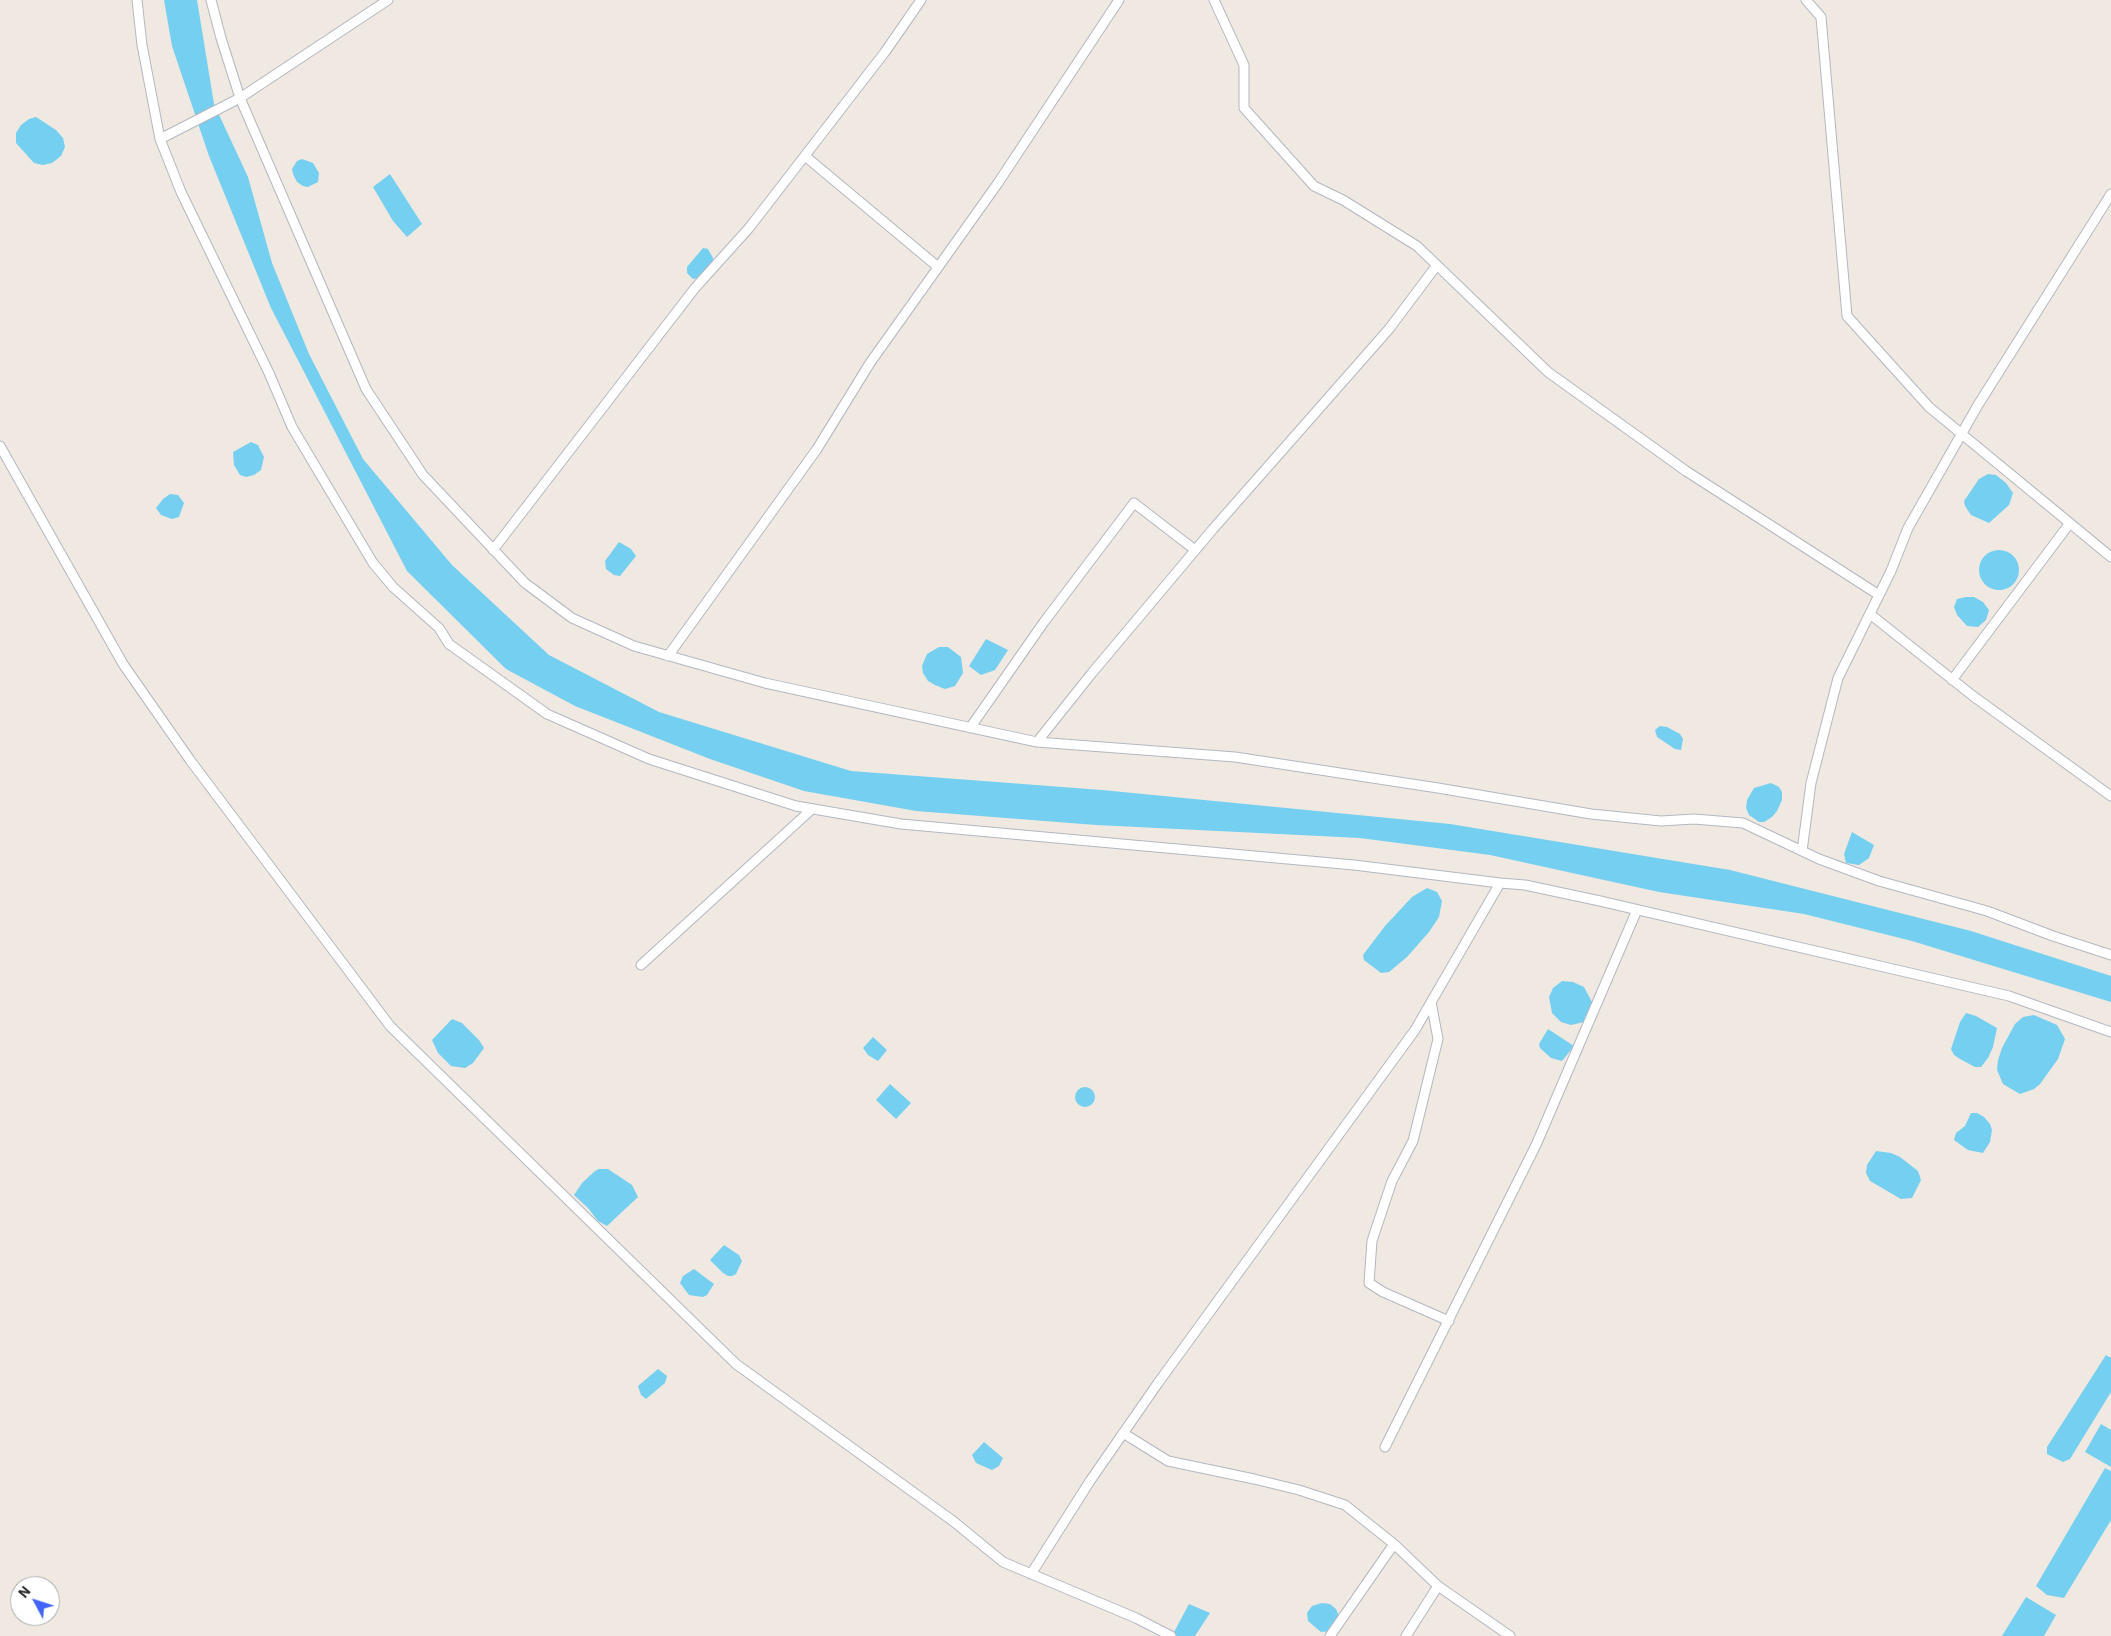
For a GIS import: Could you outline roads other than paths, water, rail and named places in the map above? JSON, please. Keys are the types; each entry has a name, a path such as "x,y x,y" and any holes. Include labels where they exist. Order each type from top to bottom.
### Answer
{"street":[{"path":"136,0 142,45 160,139 181,192 269,373 292,427 373,562 393,587 439,628 449,644 547,714 649,759 796,806 901,824 1354,865 1524,886 1637,910 2009,996 2111,1032"},
{"path":"211,0 240,98 366,389 423,475 525,583 572,618 634,646 765,682 1038,742 1235,757 1591,814 1661,821 1694,819 1743,823 1819,859 1879,880 1986,911 2111,955"},
{"path":"160,139 240,98 388,0"},
{"path":"493,550 695,288 749,228 885,52 921,0"},
{"path":"668,656 816,449 870,362 998,183 1119,0"},
{"path":"1214,0 1244,64 1244,108 1314,186 1343,200 1417,246 1548,372 1686,471 1879,595"},
{"path":"1806,0 1820,17 1847,316 1929,407 2111,557"},
{"path":"805,156 938,267"},
{"path":"1802,851 1812,783 1838,678 1879,595 1908,528 1962,433 2111,194"},
{"path":"1038,742 1092,673 1195,550 1388,329 1437,265"},
{"path":"0,446 123,664 190,760 390,1026 736,1364 952,1521 1003,1562 1136,1618 1171,1636"},
{"path":"970,728 1044,622 1134,503 1195,550"},
{"path":"1952,680 2070,523"},
{"path":"1870,614 1952,680 2111,796"},
{"path":"641,965 812,809"},
{"path":"1031,1574 1090,1480 1123,1433 1415,1030 1500,883"},
{"path":"1385,1447 1536,1145 1637,910"},
{"path":"1431,1002 1438,1039 1413,1141 1392,1181 1372,1241 1369,1283 1383,1292 1448,1321"},
{"path":"1123,1433 1168,1461 1281,1485 1345,1505 1394,1544 1438,1586 1510,1636"},
{"path":"1330,1636 1394,1544"},
{"path":"1406,1636 1438,1586"}],"water":[{"path":"164,0 197,0 214,104 248,177 272,263 309,354 363,459 452,565 549,655 659,712 851,771 1102,790 1450,824 1730,870 1971,931 2111,976 2111,1002 1912,941 1804,914 1659,892 1490,855 1360,838 1096,825 916,811 804,791 710,759 575,706 506,669 407,571 271,308 209,156 172,46"},
{"path":"36,117 56,130 63,138 65,147 61,156 52,163 43,165 34,163 16,143 16,133 21,125 29,119"},
{"path":"302,159 313,163 319,173 318,182 308,187 297,182 293,174 292,169 297,161"},
{"path":"390,174 422,224 407,237 393,221 373,187"},
{"path":"703,248 708,249 713,262 700,278 693,279 687,273 687,267"},
{"path":"251,442 258,445 264,457 261,470 254,475 246,477 240,475 234,465 233,452"},
{"path":"1988,474 1996,475 2006,483 2013,493 2009,505 1989,523 1971,515 1964,501 1979,479"},
{"path":"170,494 178,495 184,503 179,517 172,519 161,515 156,508"},
{"path":"619,542 631,549 636,556 620,576 614,575 606,569 605,561"},
{"path":"1995,550 2003,550 2010,553 2016,559 2019,570 2016,581 2010,587 2003,590 1995,590 1988,587 1982,581 1979,574 1979,566 1982,559 1988,553"},
{"path":"1974,597 1983,602 1989,610 1986,620 1978,627 1967,626 1957,615 1954,607 1957,599"},
{"path":"986,639 1008,650 995,670 981,675 969,666"},
{"path":"939,647 948,647 961,657 963,673 955,686 945,689 928,681 923,673 922,666 927,654"},
{"path":"1660,726 1667,727 1680,734 1683,739 1681,750 1675,749 1657,737 1655,730"},
{"path":"1771,783 1779,787 1782,792 1782,800 1772,817 1764,822 1759,822 1749,815 1746,808 1747,800 1754,788"},
{"path":"1852,832 1874,845 1869,858 1859,865 1846,863 1844,854"},
{"path":"1427,888 1437,892 1442,901 1439,917 1429,932 1407,957 1389,972 1381,973 1364,960 1363,955 1385,926 1412,897"},
{"path":"1562,981 1573,982 1584,987 1592,1002 1591,1014 1584,1022 1571,1025 1561,1022 1552,1013 1549,997 1553,988"},
{"path":"1966,1013 1976,1016 1997,1028 1993,1047 1981,1067 1975,1067 1960,1059 1954,1055 1951,1049 1960,1022"},
{"path":"2034,1015 2057,1025 2065,1039 2058,1059 2040,1084 2034,1089 2020,1094 2003,1084 1997,1070 1998,1060 2002,1048 2015,1024 2023,1017"},
{"path":"452,1019 462,1023 479,1040 484,1048 473,1063 465,1068 451,1066 438,1053 432,1040"},
{"path":"1548,1029 1574,1046 1562,1061 1551,1058 1540,1048 1539,1044"},
{"path":"873,1037 887,1050 878,1061 868,1055 863,1048"},
{"path":"890,1084 911,1103 896,1119 876,1100"},
{"path":"1085,1087 1092,1090 1095,1097 1092,1104 1085,1107 1078,1104 1075,1097 1078,1090"},
{"path":"1971,1113 1977,1113 1984,1117 1992,1130 1990,1142 1983,1153 1968,1150 1954,1140 1956,1133 1965,1126"},
{"path":"1876,1151 1891,1153 1900,1157 1918,1171 1921,1180 1912,1198 1901,1199 1870,1181 1866,1173 1867,1165"},
{"path":"599,1169 608,1169 632,1185 638,1197 607,1226 598,1221 574,1195 582,1183"},
{"path":"724,1245 739,1255 742,1261 736,1274 732,1276 723,1273 710,1260"},
{"path":"694,1269 714,1284 707,1295 703,1297 689,1295 680,1283 683,1276"},
{"path":"2106,1355 2111,1358 2111,1392 2070,1459 2063,1462 2047,1454 2047,1447"},
{"path":"658,1369 667,1376 665,1383 646,1399 641,1395 638,1386"},
{"path":"2101,1424 2111,1430 2111,1467 2085,1452"},
{"path":"984,1442 1003,1458 999,1466 992,1470 976,1463 972,1455"},
{"path":"2105,1468 2111,1471 2111,1520 2064,1598 2047,1595 2036,1586"},
{"path":"2026,1597 2056,1615 2044,1636 2002,1636"},
{"path":"1322,1603 1330,1604 1336,1609 1339,1616 1337,1624 1332,1631 1321,1632 1308,1621 1307,1613 1312,1606"},
{"path":"1189,1604 1210,1613 1195,1636 1177,1636 1173,1634"}]}
